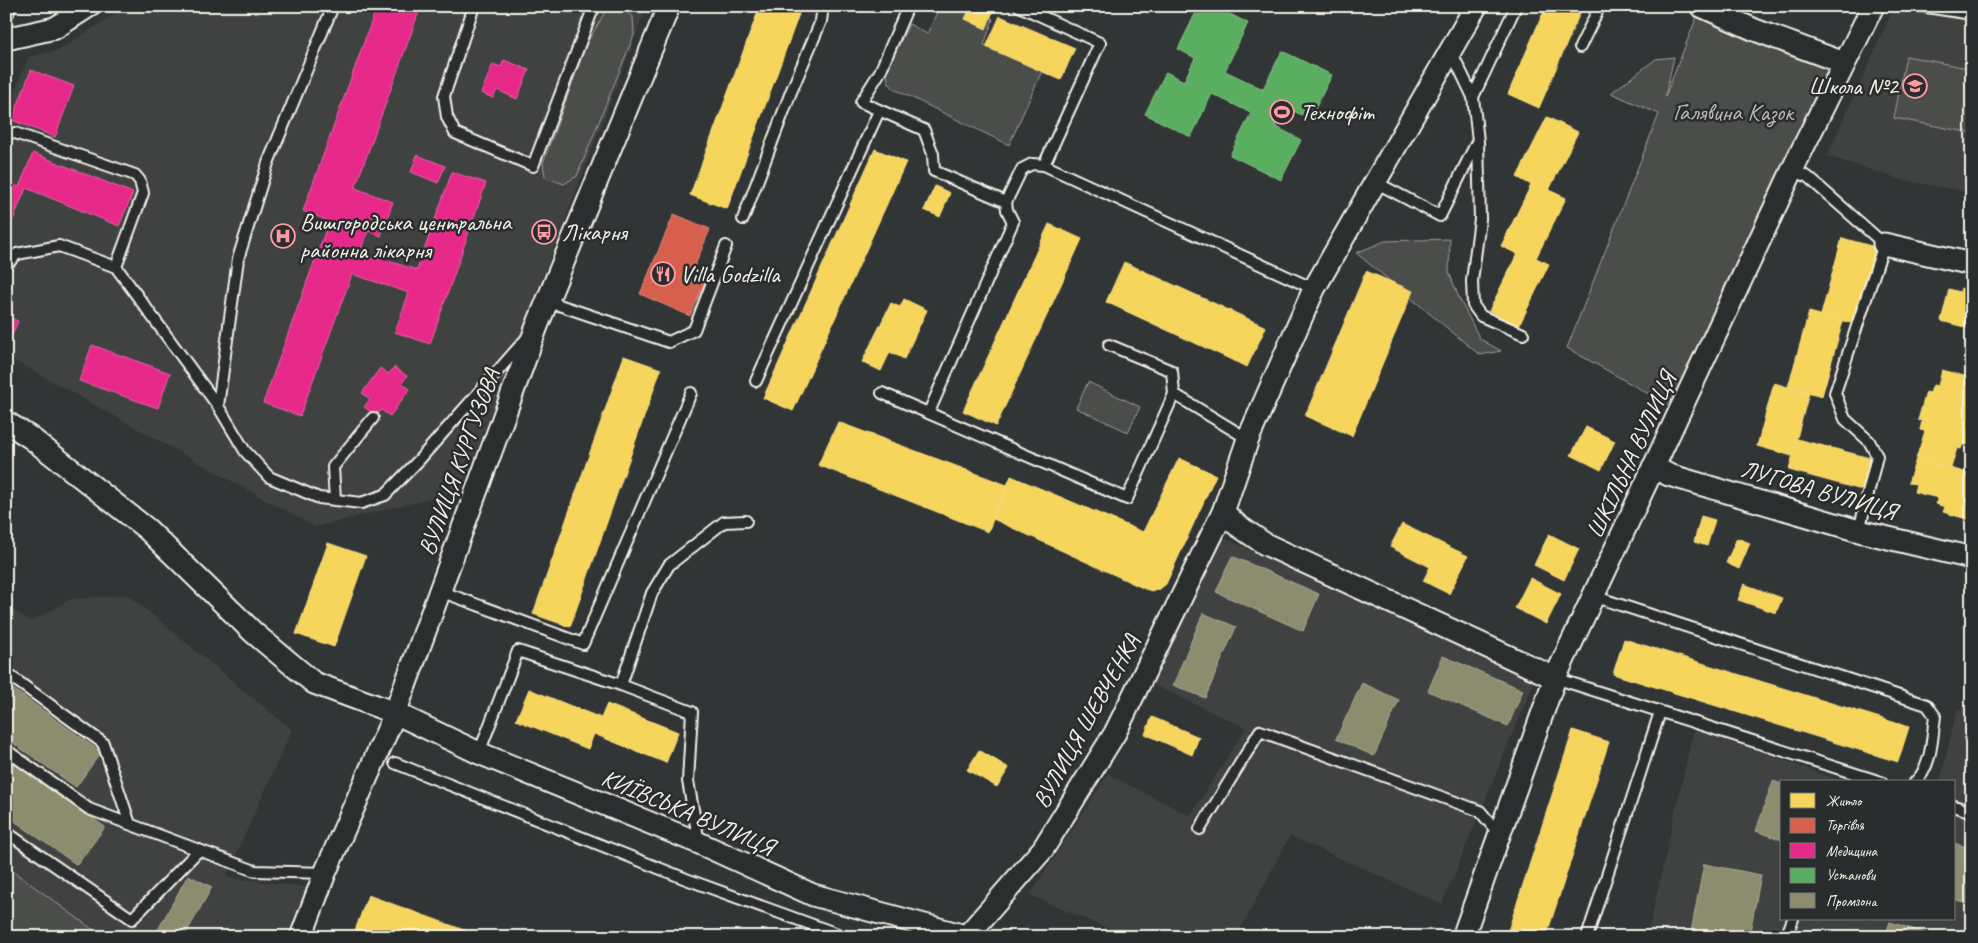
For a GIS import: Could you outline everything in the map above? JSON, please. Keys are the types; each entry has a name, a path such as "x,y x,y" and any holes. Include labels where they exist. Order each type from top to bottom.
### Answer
{"street":[{"path":"6,39 54,28 89,6"},
{"name":"ВУЛИЦЯ КУРГУЗОВА","path":"301,937 325,873 395,713 537,326 669,6"},
{"name":"ВУЛИЦЯ ШЕВЧЕНКА","path":"967,937 1043,849 1110,741 1223,512 1248,439 1314,289 1476,6"},
{"path":"1701,6 1755,30 1844,63"},
{"name":"ШКІЛЬНА ВУЛИЦЯ","path":"1463,937 1555,678 1793,170 1873,6"},
{"path":"1884,244 1972,264"},
{"name":"КИЇВСЬКА ВУЛИЦЯ","path":"6,422 31,438 147,528 254,633 314,683 395,713 479,753 699,843 813,895 967,937"},
{"name":"ЛУГОВА ВУЛИЦЯ","path":"1653,468 1669,475 1859,530 1972,558"},
{"path":"1223,512 1237,525 1265,544 1555,678"}],"lane":[{"path":"6,18 11,6"},
{"path":"218,406 238,259 268,163 333,6"},
{"path":"474,6 444,96 447,117 455,133 534,166 590,14 596,6"},
{"path":"743,219 791,92 821,21 823,6"},
{"path":"908,6 880,72 862,102 924,130 933,154 934,171 1006,202"},
{"path":"1019,6 1100,43 1044,165"},
{"path":"1473,97 1516,6"},
{"path":"1580,47 1600,6"},
{"path":"1920,6 1972,14"},
{"path":"1451,51 1473,97 1478,141 1480,219 1472,281 1473,305 1481,316 1523,334"},
{"path":"756,381 879,111"},
{"path":"15,133 135,176 140,180 143,193 116,267"},
{"path":"1375,182 1440,216 1478,141"},
{"path":"929,412 1013,222 1006,210 1006,202 1022,169 1032,164 1044,165 1314,289"},
{"path":"1793,170 1808,177 1884,244 1835,393 1845,419 1869,441 1877,456 1859,530"},
{"path":"6,265 17,254 58,246 116,267 218,406 245,451 269,477 319,498 361,503 385,495 537,326"},
{"path":"547,301 669,342 694,330 726,246"},
{"path":"882,393 1127,498 1174,394 1172,371 1109,345"},
{"path":"440,592 583,644 691,393"},
{"path":"1174,394 1248,439"},
{"path":"335,500 333,467 373,418"},
{"path":"621,685 652,593 670,565 724,522 746,521"},
{"path":"1593,596 1927,705 1935,716 1931,748 1923,775 1917,780"},
{"path":"479,753 518,651 621,685 692,712 688,781 699,843"},
{"path":"6,673 103,743 130,824"},
{"path":"1555,678 1875,780"},
{"path":"1588,937 1660,712"},
{"path":"1200,829 1260,731 1480,811 1499,834"},
{"path":"6,750 89,809 255,871 325,873"},
{"path":"394,763 686,879 846,937"},
{"path":"1956,807 1972,812"},
{"path":"6,832 132,920 199,850"},
{"path":"1786,937 1793,920"}],"shaded area":[{"name":"Вишгородська центральна районна лікарня","path":"126,6 647,6 461,491 315,527 6,356 6,116 28,57 60,50"},
{"name":"Школа №2","path":"1895,6 1972,6 1972,193 1902,180 1827,156"},
{"path":"1224,538 1535,680 1442,904 1290,836 1236,937 1127,937 1030,895 1108,774 1190,816 1246,728 1147,682"},
{"path":"128,595 292,730 226,877 306,887 287,937 103,937 6,866 6,605 31,622 71,599"},
{"path":"1972,703 1972,937 1647,937 1694,728 1838,780 1780,780 1780,920 1956,920 1956,780 1940,780 1957,710"}],"green space":[{"path":"940,6 962,6 993,19 984,45 1042,71 1009,145 894,89 888,82 887,70 909,24 927,34"},
{"name":"Галявина Казок","path":"1701,6 1782,52 1828,68 1672,407 1567,348 1659,114 1611,93 1656,59 1674,57 1665,97"},
{"path":"614,7 624,10 633,17 634,35 577,176 564,184 545,177 543,163 587,43 605,12"},
{"path":"1906,56 1972,69 1972,133 1894,118"},
{"path":"1450,239 1449,272 1459,298 1480,339 1501,351 1480,355 1356,253 1385,241"},
{"path":"1088,382 1140,407 1128,432 1076,408"},
{"path":"6,866 103,937 6,937"}],"building: Житло":[{"path":"760,6 802,6 727,209 690,195"},
{"path":"971,6 988,6 994,9 986,29 965,19"},
{"path":"1546,6 1583,6 1539,108 1508,94"},
{"path":"1000,16 1075,48 1061,80 986,47"},
{"path":"1547,117 1578,132 1549,190 1566,198 1536,258 1549,264 1519,326 1489,311 1517,254 1501,246 1531,185 1517,177"},
{"path":"875,149 906,162 793,411 763,398"},
{"path":"935,186 950,193 940,217 924,210"},
{"path":"1049,224 1082,239 996,426 963,411"},
{"path":"1842,238 1875,247 1855,324 1821,315"},
{"path":"1124,262 1266,327 1247,367 1106,302"},
{"path":"1366,271 1413,291 1352,436 1305,416"},
{"path":"1961,288 1972,290 1970,300 1972,300 1972,329 1941,321 1949,289 1960,292"},
{"path":"904,299 927,310 904,359 890,352 881,371 862,362 891,303 900,307"},
{"path":"1809,312 1843,321 1822,396 1788,387"},
{"path":"624,356 661,369 570,627 533,614"},
{"path":"1942,370 1972,378 1972,411 1967,428 1972,431 1968,445 1963,444 1961,449 1957,448 1951,468 1916,459 1925,431 1920,430 1922,421 1918,420 1926,392 1930,393 1933,385 1938,386"},
{"path":"1774,383 1809,393 1792,456 1757,446"},
{"path":"838,422 1007,485 988,532 818,465"},
{"path":"1586,427 1615,441 1601,470 1571,455"},
{"path":"1797,439 1870,458 1862,490 1789,470"},
{"path":"1179,458 1216,475 1166,584 1160,589 1152,591 1145,589 993,519 1011,476 1143,532"},
{"path":"1916,459 1972,474 1970,520 1943,512 1945,507 1936,504 1938,498 1914,492 1916,484 1908,483"},
{"path":"1701,516 1715,520 1707,546 1694,542"},
{"path":"1402,524 1468,556 1449,594 1423,581 1430,567 1390,547"},
{"path":"1549,534 1579,549 1564,580 1534,565"},
{"path":"1737,538 1750,543 1739,569 1726,563"},
{"path":"328,543 366,556 334,647 296,634"},
{"path":"1530,578 1561,594 1546,624 1515,608"},
{"path":"1744,584 1782,598 1776,613 1738,600"},
{"path":"1624,639 1909,727 1898,762 1613,674"},
{"path":"529,689 601,718 607,704 678,732 666,763 594,734 588,749 516,720"},
{"path":"1152,717 1199,737 1192,755 1145,734"},
{"path":"1573,730 1609,742 1546,937 1506,937"},
{"path":"979,750 1009,768 997,787 967,770"},
{"path":"368,895 467,931 465,937 353,936"}],"building: Торгівля":[{"path":"674,214 710,229 691,275 705,281 690,316 640,294"}],"building: Медицина":[{"path":"377,6 421,6 355,188 393,202 381,236 368,231 360,252 417,270 452,172 486,183 430,344 395,332 409,293 352,274 300,416 263,403 329,221 303,211"},
{"path":"504,60 529,70 517,99 497,90 493,98 481,93 493,64 501,67"},
{"path":"31,70 74,86 55,137 12,120"},
{"path":"33,153 133,193 119,226 26,188 6,237 6,182 19,187"},
{"path":"417,155 445,166 438,183 411,172"},
{"path":"6,316 18,321 11,338 6,336"},
{"path":"92,345 170,373 158,408 79,381"},
{"path":"394,367 407,376 402,383 410,389 390,416 381,410 377,416 364,407 370,399 362,393 380,368 389,374"}],"building: Установи":[{"path":"1199,6 1214,6 1248,23 1225,71 1263,89 1282,51 1332,75 1310,119 1285,107 1275,126 1301,140 1281,180 1230,155 1251,113 1212,94 1191,137 1145,114 1166,72 1184,81 1195,58 1178,49"}],"building: Промзона":[{"path":"1232,556 1319,594 1303,631 1216,592"},
{"path":"1203,613 1236,627 1205,698 1173,685"},
{"path":"1443,656 1523,690 1508,726 1428,691"},
{"path":"1362,683 1399,700 1374,756 1336,739"},
{"path":"6,684 101,752 76,787 6,738"},
{"path":"6,756 105,827 77,865 6,815"},
{"path":"1773,781 1780,783 1780,839 1756,831"},
{"path":"1956,844 1972,849 1972,905 1956,900"},
{"path":"1704,864 1761,875 1749,937 1690,937"},
{"path":"188,875 212,887 184,937 154,937"},
{"path":"1890,922 1928,934 1927,937 1885,937"}],"place":[{"name":"Школа №2","path":"1915,86"},
{"name":"Технофіт","path":"1282,112"},
{"name":"Лікарня","path":"544,232"},
{"name":"Вишгородська центральна районна лікарня","path":"283,236"},
{"name":"Villa Godzilla","path":"663,274"}]}
